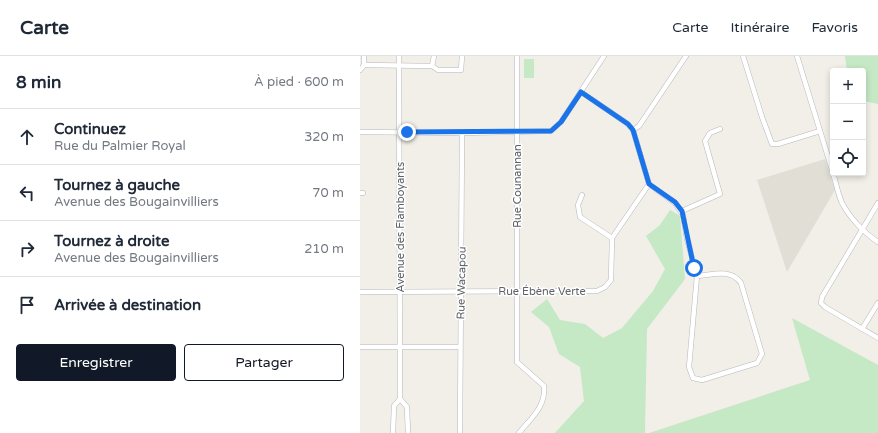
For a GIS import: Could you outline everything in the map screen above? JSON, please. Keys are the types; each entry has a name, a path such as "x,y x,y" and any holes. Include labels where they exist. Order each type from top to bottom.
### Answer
{"street":[{"path":"360,70 364,65 364,56"},
{"name":"Avenue des Flamboyants","path":"399,56 400,399"},
{"path":"432,66 434,56"},
{"path":"364,65 399,67 432,66 438,70 461,70 462,56"},
{"name":"Rue Counannan","path":"517,56 517,362 544,386 545,396 541,406 518,433"},
{"path":"360,132 400,131 462,133 551,131 561,122 604,56"},
{"path":"633,130 639,126 686,56"},
{"path":"743,56 772,144 778,144 820,132"},
{"path":"797,56 830,164"},
{"path":"581,92 628,124 633,130 649,184 675,202 682,211 687,239 697,276 689,367 693,378 702,380 757,363 762,354 741,283 736,276 721,274 697,276"},
{"path":"682,211 720,194 705,141 710,133 720,129"},
{"name":"Rue Wacapou","path":"460,433 462,133"},
{"path":"834,176 842,202 862,230 878,242"},
{"path":"582,195 578,205 580,217 612,238 649,184"},
{"path":"878,203 822,297 821,303 825,307 878,338"},
{"name":"Rue Ébène Verte","path":"360,292 597,291 605,287 611,280 612,238"},
{"path":"862,329 878,303"},
{"path":"360,347 460,347"},
{"path":"393,433 394,406 400,399 407,407 408,433"}],"shaded area":[{"path":"825,159 835,190 787,272 757,180"}],"green space":[{"path":"845,56 878,56 878,104 866,102 866,68 847,68"},
{"path":"524,59 534,59 534,78 524,78"},
{"path":"670,210 680,216 685,279 647,329 645,433 555,433 584,401 580,367 559,354 549,327 531,312 547,299 560,320 585,324 603,338 622,328 653,291 665,269 646,236 660,225"},
{"path":"792,318 878,365 878,433 649,433 810,380"}],"route":[{"path":"407,132 462,133 551,131 561,122 581,92 628,124 633,130 649,184 675,202 682,211 694,268"}]}
